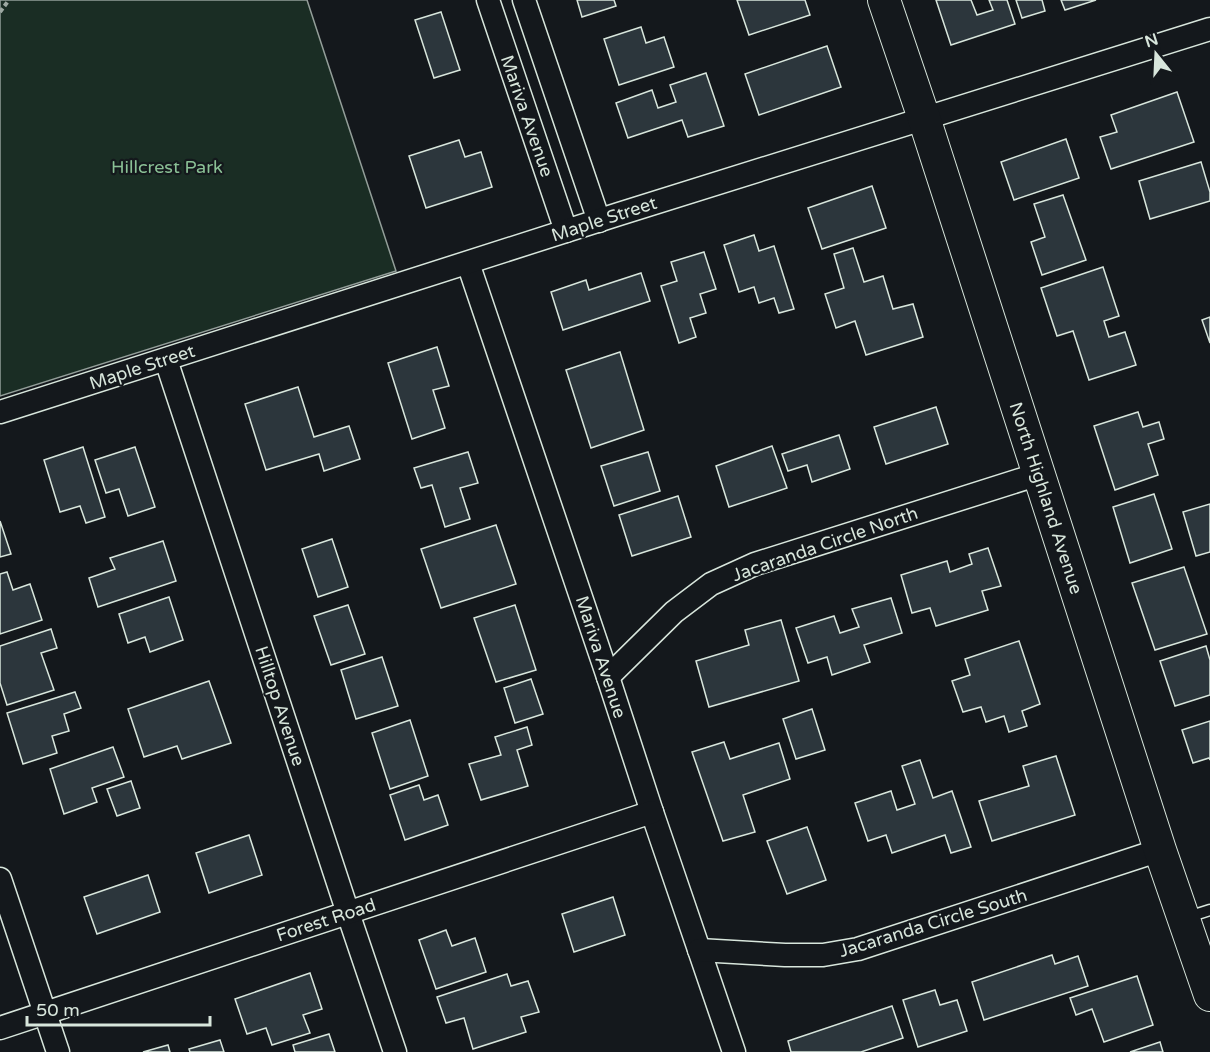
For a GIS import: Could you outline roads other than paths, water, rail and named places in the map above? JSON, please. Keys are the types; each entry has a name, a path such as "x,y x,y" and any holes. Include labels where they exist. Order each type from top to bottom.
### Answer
{"street":[{"name":"Mariva Avenue","path":"488,0 566,231"},
{"name":"Mariva Avenue","path":"524,0 599,221"},
{"name":"North Highland Avenue","path":"884,0 1160,850 1197,914 1208,981"},
{"name":"Maple Street","path":"0,412 1210,29"},
{"name":"Mariva Avenue","path":"468,263 734,1052"},
{"name":"Hilltop Avenue","path":"166,360 395,1052"},
{"name":"Jacaranda Circle North","path":"608,676 674,612 711,584 755,564 1039,474"},
{"name":"Forest Road","path":"0,1028 652,812"},
{"name":"Jacaranda Circle South","path":"699,950 823,955 858,949 1160,850"},
{"path":"0,879 58,1052"}],"park label":[{"name":"Hillcrest Park","path":"167,167"}]}
